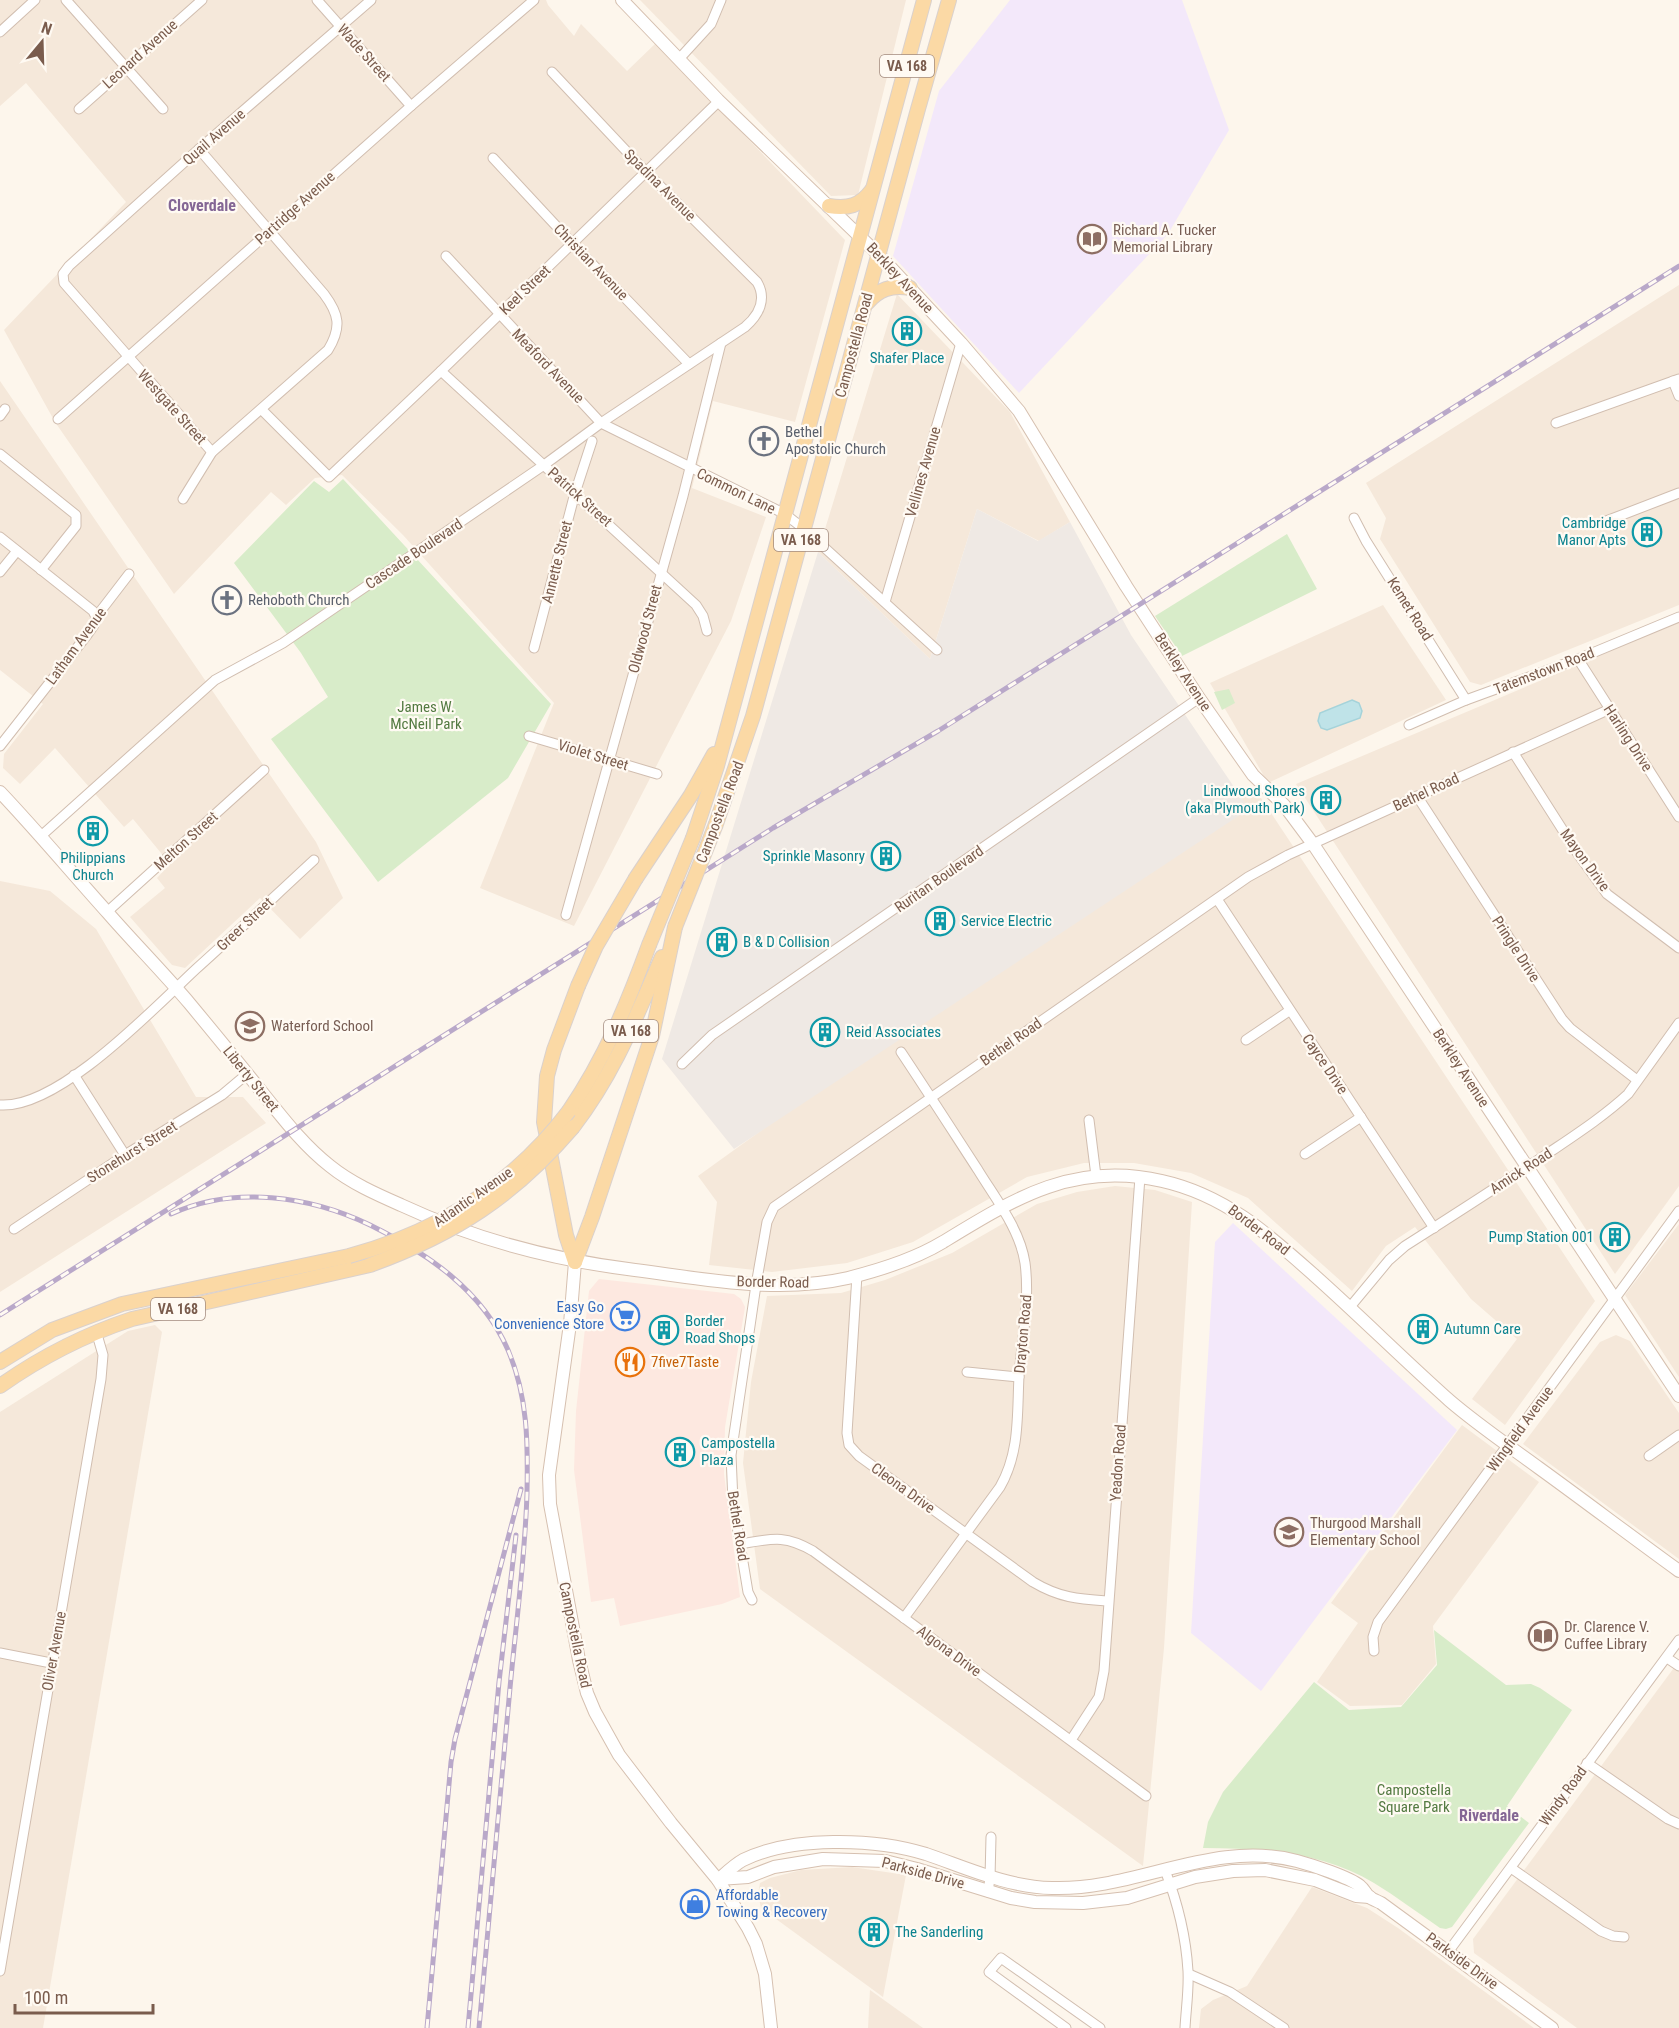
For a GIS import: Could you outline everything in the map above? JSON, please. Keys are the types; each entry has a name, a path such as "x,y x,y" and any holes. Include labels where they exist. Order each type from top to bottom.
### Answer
{"main road":[{"name":"Campostella Road","path":"726,731 924,0"},
{"name":"Campostella Road","path":"675,927 716,824 753,716 949,0"},
{"path":"829,206 843,208 854,206 863,200 875,186"},
{"path":"865,304 887,288 898,286 910,288"},
{"path":"575,1262 566,1235 544,1122 547,1076 554,1050 578,986 609,922 691,795 726,731"},
{"name":"Atlantic Avenue","path":"0,1362 52,1330 122,1304 349,1256 406,1238 432,1226 494,1186 555,1129 589,1081 609,1044 693,838 726,731"},
{"path":"575,1262 652,1036 675,927"},
{"name":"Atlantic Avenue","path":"0,1386 40,1359 96,1331 132,1319 370,1265 426,1244 468,1220 515,1187 554,1150 594,1100 620,1054 675,927"}],"street":[{"path":"0,33 35,0"},
{"path":"66,0 163,109"},
{"name":"Leonard Avenue","path":"79,109 202,0"},
{"name":"Wade Street","path":"317,0 411,106"},
{"name":"Quail Avenue","path":"62,278 69,266 370,0"},
{"name":"Partridge Avenue","path":"58,419 534,0"},
{"name":"Berkley Avenue","path":"622,0 719,101 861,236 961,343 1019,411 1126,586 1199,698 1253,775 1284,805 1313,844 1679,1396"},
{"path":"679,59 711,24 721,0"},
{"name":"Spadina Avenue","path":"552,72 646,172 753,277 761,288 761,301"},
{"name":"Keel Street","path":"262,410 329,477 499,316 719,101"},
{"path":"199,149 270,230"},
{"name":"Christian Avenue","path":"494,158 689,364"},
{"name":"Westgate Street","path":"62,278 212,452 328,350 333,343 338,325 332,305 270,230"},
{"name":"Meaford Avenue","path":"446,256 499,316 601,423"},
{"name":"Cascade Boulevard","path":"41,836 214,680 283,643 544,465 601,423 721,343 752,321 761,301"},
{"name":"Oldwood Street","path":"566,915 683,496 721,343"},
{"name":"Vellines Avenue","path":"885,602 961,343"},
{"name":"Patrick Street","path":"441,371 661,571 701,610 707,630"},
{"path":"1556,423 1676,380 1679,396"},
{"name":"Common Lane","path":"601,423 785,514 937,650"},
{"name":"Annette Street","path":"534,648 574,493 592,441"},
{"path":"183,499 212,452"},
{"path":"0,454 76,515 76,526 41,570"},
{"path":"1601,524 1679,493"},
{"name":"Kemet Road","path":"1354,518 1366,541 1466,699"},
{"path":"0,537 93,611 96,617"},
{"path":"0,572 17,551"},
{"name":"Latham Avenue","path":"0,746 87,635 96,617 129,574"},
{"name":"Tatemstown Road","path":"1409,725 1466,699 1578,659 1679,617"},
{"name":"Harling Drive","path":"1578,659 1679,817"},
{"name":"Ruritan Boulevard","path":"682,1064 712,1035 1199,698"},
{"name":"Bethel Road","path":"752,1600 748,1592 733,1502 731,1455 756,1285 767,1222 774,1207 1267,865 1610,709"},
{"name":"Violet Street","path":"529,736 657,774"},
{"name":"Mayon Drive","path":"1513,752 1600,885 1621,905 1679,948"},
{"name":"Melton Street","path":"107,912 264,770"},
{"name":"Liberty Street","path":"0,792 177,987 293,1131 330,1166 366,1189 425,1217 467,1233 575,1262"},
{"name":"Pringle Drive","path":"1418,796 1562,1019 1570,1028 1637,1080"},
{"name":"Greer Street","path":"0,1105 25,1102 39,1096 74,1075 118,1043 314,860"},
{"name":"Cayce Drive","path":"1217,899 1434,1228"},
{"path":"1246,1040 1289,1011"},
{"name":"Amick Road","path":"1350,1307 1396,1253 1607,1113 1628,1094 1679,1023"},
{"name":"Drayton Road","path":"901,1052 1000,1206 1019,1242 1027,1286 1017,1428 1009,1472 904,1618"},
{"name":"Stonehurst Street","path":"14,1229 125,1155 222,1095 248,1074"},
{"path":"74,1075 125,1155"},
{"path":"1305,1154 1360,1117"},
{"path":"1089,1120 1095,1176"},
{"name":"Border Road","path":"575,1262 756,1285 813,1283 857,1275 891,1265 931,1248 1000,1206 1043,1187 1095,1176 1140,1177 1188,1188 1233,1209 1272,1237 1452,1403 1679,1571"},
{"name":"Yeadon Road","path":"1071,1740 1096,1702 1101,1689 1140,1177"},
{"name":"Wingfield Avenue","path":"1374,1651 1374,1637 1378,1623 1679,1211"},
{"name":"Campostella Road","path":"575,1262 570,1324 549,1475 550,1504 587,1693 619,1755 670,1823 718,1880 756,1944 765,1974 771,2028"},
{"name":"Cleona Drive","path":"857,1275 847,1433 849,1445 859,1456 1048,1591 1074,1599 1108,1601"},
{"name":"Oliver Avenue","path":"0,1971 103,1365 102,1346 96,1331"},
{"path":"967,1372 1019,1377"},
{"path":"1649,1456 1679,1435"},
{"name":"Algona Drive","path":"740,1544 776,1539 801,1544 1146,1796"},
{"name":"Windy Road","path":"1448,1952 1679,1640"},
{"path":"0,1653 51,1663"},
{"path":"1667,1658 1679,1666"},
{"path":"1587,1763 1668,1819 1679,1824"},
{"path":"988,1892 991,1837"},
{"name":"Parkside Drive","path":"718,1880 742,1861 769,1851 850,1841 888,1845 923,1854 990,1878 1052,1888 1070,1888 1122,1880 1191,1862 1238,1855 1296,1861 1360,1886 1370,1897 1552,2028"},
{"name":"Parkside Drive","path":"718,1880 748,1877 774,1867 823,1859 844,1859 885,1861 988,1892 1035,1902 1083,1903 1127,1898 1195,1877 1233,1871 1265,1870 1315,1880 1356,1896 1370,1897"},
{"path":"1511,1868 1601,1931 1613,1936 1624,1937"},
{"path":"1165,1870 1171,1885 1186,1950 1189,1974 1185,2028"},
{"path":"1066,2028 989,1972 1001,1958 1100,2028"},
{"path":"1189,1974 1230,1992 1284,2028"}],"shaded area":[{"path":"0,0 546,0 574,36 581,24 627,71 656,43 845,240 795,422 713,401 692,488 766,517 731,621 574,926 480,888 554,703 403,535 342,475 315,478 286,505 271,492 174,594 55,422 4,330 126,202 26,83 0,106"},
{"path":"640,0 906,0 858,195 831,196"},
{"path":"1010,0 1182,0 1229,130 1168,234 1019,393 893,256 939,91"},
{"path":"1679,285 1679,605 1481,685 1470,682 1380,539 1386,518 1366,483"},
{"path":"897,294 1010,412 1070,522 1039,541 977,509 930,659 818,552"},
{"path":"0,381 316,842 343,898 300,939 260,898 185,968 172,965 130,917 165,888 157,878 170,864 133,819 124,827 55,748 20,784 3,768 4,754 43,704 0,670"},
{"path":"977,509 1038,541 1070,522 1131,635 1249,809 734,1149 662,1059 818,552 930,659"},
{"path":"1383,605 1446,700 1268,783 1210,683"},
{"path":"1679,622 1679,1186 1615,1274 1296,784"},
{"path":"1255,789 1595,1301 1505,1425 1472,1399 1517,1339 1471,1299 1415,1227 1386,1246 1352,1291 1248,1198 1191,1173 1134,1163 1084,1163 1027,1177 913,1242 847,1263 772,1272 709,1265 717,1202 698,1176 900,1031"},
{"path":"0,881 50,891 96,929 196,1097 243,1097 266,1123 0,1292"},
{"path":"1115,1186 1155,1190 1192,1202 1164,1648 1143,1866 760,1589 743,1463 751,1382 767,1296 841,1293 885,1280 952,1253 1037,1204 1077,1192"},
{"name":"Thurgood Marshall Elementary School","path":"1233,1223 1457,1430 1261,1691 1191,1633 1215,1242"},
{"path":"1679,1224 1679,1377 1625,1295"},
{"path":"599,1279 734,1294 741,1299 745,1307 725,1427 724,1474 740,1597 722,1604 620,1626 614,1598 591,1602 574,1470 576,1411 589,1291"},
{"path":"155,1325 162,1332 43,2028 0,2028 0,1412 128,1331"},
{"path":"1616,1335 1630,1341 1679,1413 1679,1559 1523,1444 1600,1342"},
{"path":"1462,1425 1539,1482 1433,1626 1436,1664 1402,1705 1350,1706 1317,1682 1358,1623 1331,1603"},
{"path":"1679,1661 1679,2028 1577,2028 1474,1953 1473,1939"},
{"path":"852,1867 906,1875 883,1997 761,1908 758,1894 760,1883 770,1878 801,1870"},
{"path":"1312,1887 1367,1908 1398,1928 1534,2028 1199,2028 1201,2009 1213,2000 1247,1986"},
{"path":"870,1990 923,2028 868,2028"}],"green space":[{"name":"James W. McNeil Park","path":"343,479 551,704 508,778 378,882 271,739 328,697 301,653 234,563 314,481 329,492"},
{"path":"1287,534 1317,589 1182,656 1155,616"},
{"path":"1229,689 1235,703 1222,710 1214,692"},
{"name":"Campostella Square Park","path":"1434,1630 1506,1685 1531,1684 1572,1710 1507,1806 1529,1823 1452,1927 1440,1928 1374,1883 1334,1864 1269,1851 1203,1848 1208,1822 1223,1792 1314,1682 1349,1710 1401,1707 1437,1665"}],"water":[{"path":"1352,700 1359,703 1362,711 1360,718 1327,730 1321,728 1318,721 1320,713"}],"railway":[{"path":"0,1315 773,828 938,731 1679,266"},
{"path":"171,1214 220,1199 272,1198 322,1207 370,1225 432,1261 468,1291 497,1329 515,1368 525,1420 526,1519 479,2028"},
{"path":"427,2028 455,1739 521,1489"},
{"path":"468,2028 499,1682 516,1535"}],"place":[{"name":"Richard A. Tucker Memorial Library","path":"1092,239"},
{"name":"Shafer Place","path":"907,331"},
{"name":"Bethel Apostolic Church","path":"764,441"},
{"name":"Cambridge Manor Apts","path":"1647,532"},
{"name":"Rehoboth Church","path":"227,600"},
{"name":"Lindwood Shores (aka Plymouth Park)","path":"1326,800"},
{"name":"Philippians Church","path":"93,831"},
{"name":"Sprinkle Masonry","path":"886,856"},
{"name":"Service Electric","path":"940,921"},
{"name":"B & D Collision","path":"722,942"},
{"name":"Waterford School","path":"250,1026"},
{"name":"Reid Associates","path":"825,1032"},
{"name":"Pump Station 001","path":"1615,1237"},
{"name":"Easy Go Convenience Store","path":"625,1316"},
{"name":"Autumn Care","path":"1423,1329"},
{"name":"Border Road Shops","path":"664,1330"},
{"name":"7five7Taste","path":"630,1362"},
{"name":"Campostella Plaza","path":"680,1452"},
{"name":"Thurgood Marshall Elementary School","path":"1289,1532"},
{"name":"Dr. Clarence V. Cuffee Library","path":"1543,1636"},
{"name":"Affordable Towing & Recovery","path":"695,1904"},
{"name":"The Sanderling","path":"874,1932"}],"district":[{"name":"Cloverdale","path":"202,205"},
{"name":"Riverdale","path":"1489,1815"}]}
